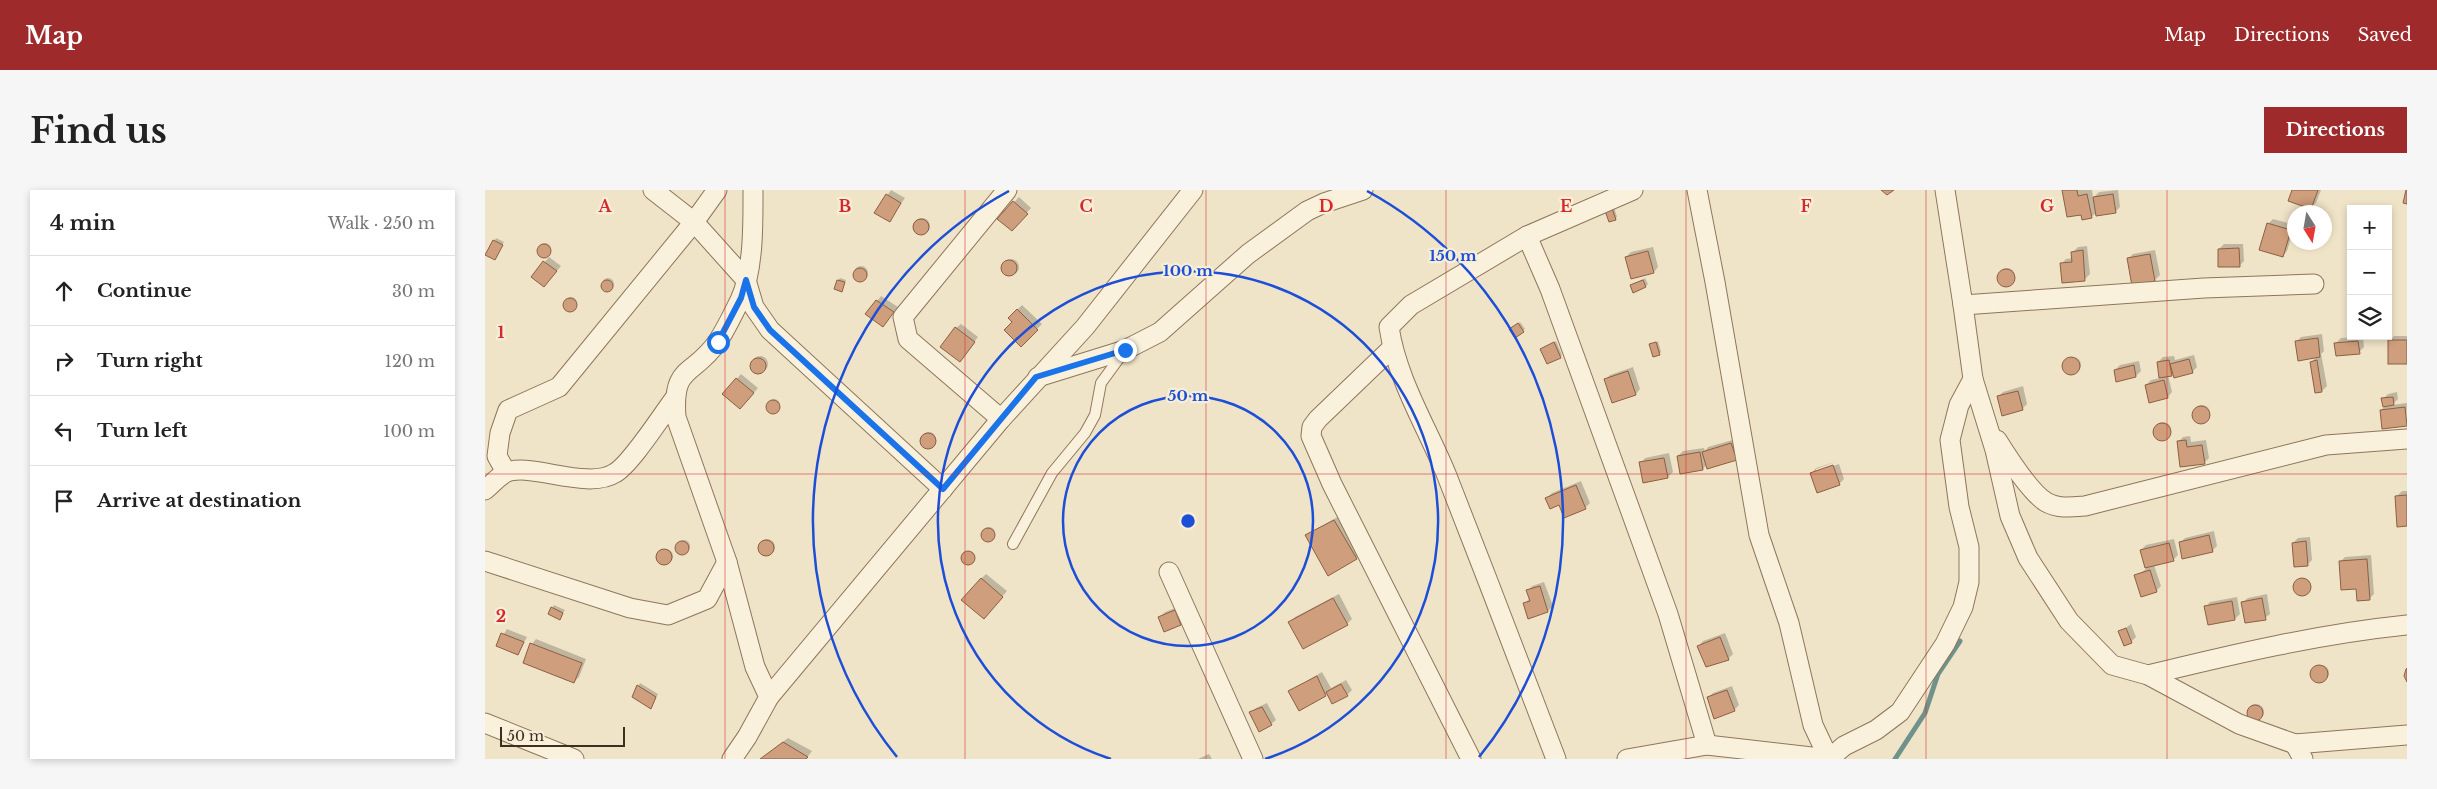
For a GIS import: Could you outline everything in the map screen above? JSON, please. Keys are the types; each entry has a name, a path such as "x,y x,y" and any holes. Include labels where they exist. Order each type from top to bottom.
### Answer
{"street":[{"path":"653,190 694,222 746,280 754,307 770,330 943,489"},
{"path":"506,472 497,456 500,433 508,410 559,387 694,222 717,190"},
{"path":"753,190 753,228 746,280 741,298 718,342 678,380 675,398 676,417 727,562 755,667 769,697"},
{"path":"1001,419 908,339 903,317 1007,190"},
{"path":"732,759 747,737 769,697 1036,377 1085,327 1181,208 1193,190"},
{"path":"1036,377 1125,350 1160,332 1248,254 1307,211 1324,202 1363,190"},
{"path":"1556,759 1446,475 1399,368 1392,348 1389,328 1411,305 1527,236 1633,190"},
{"path":"1697,190 1717,291 1759,535 1789,623 1813,725 1829,759"},
{"path":"1945,190 1973,379 1986,421 2010,516 2028,558 2069,621 2112,665 2148,675 2239,724 2299,752 2407,735"},
{"path":"1527,236 1550,289 1668,614 1707,745"},
{"path":"1963,306 2204,288 2314,284"},
{"path":"1392,348 1318,419 1312,427 1311,436 1332,484 1471,759"},
{"path":"1627,759 1707,745 1829,759 1844,746 1875,730 1900,712 1945,644 1963,607 1969,582 1969,547 1959,507 1950,440 1959,405 1973,379"},
{"path":"485,490 506,472 527,471 570,478 605,477 616,473 639,447 675,398"},
{"path":"1986,421 2008,457 2027,482 2046,502 2062,507 2085,506 2326,445 2407,439"},
{"path":"485,561 630,608 668,615 707,599 727,562"},
{"path":"1169,572 1253,759"},
{"path":"2148,675 2256,648 2363,630 2407,625"},
{"path":"485,723 574,759"}],"lane":[{"path":"1013,544 1052,473 1085,433 1095,415 1101,383 1125,350"}],"building":[{"path":"1881,190 1894,190 1887,195"},
{"path":"2062,190 2077,190 2078,196 2087,194 2092,218 2082,220 2081,215 2067,217"},
{"path":"2292,190 2318,190 2312,205 2300,205 2288,201"},
{"path":"2407,190 2407,204 2403,203"},
{"path":"886,194 901,203 890,222 874,213"},
{"path":"2113,194 2116,213 2096,216 2093,197"},
{"path":"1013,201 1028,214 1012,231 997,219"},
{"path":"1612,208 1616,220 1609,222 1605,211"},
{"path":"918,219 924,219 929,224 927,233 918,235 913,230 913,224"},
{"path":"2267,223 2287,229 2287,244 2283,257 2259,250"},
{"path":"493,240 503,245 495,260 485,255"},
{"path":"541,244 547,244 551,251 547,258 541,258 537,254 537,248"},
{"path":"2239,248 2240,267 2218,267 2218,249"},
{"path":"2083,250 2085,281 2062,283 2060,263 2072,262 2071,252"},
{"path":"1648,251 1654,273 1631,279 1625,257"},
{"path":"2150,254 2155,281 2132,286 2127,258"},
{"path":"1006,260 1012,260 1017,265 1015,274 1006,276 1001,271 1001,265"},
{"path":"543,261 557,271 544,287 531,277"},
{"path":"857,268 863,268 867,275 863,282 857,282 853,278 853,272"},
{"path":"2006,269 2012,272 2015,278 2012,284 2006,287 2000,284 1997,278 2000,272"},
{"path":"605,280 609,280 613,286 609,292 605,292 601,288 601,284"},
{"path":"837,280 845,282 842,292 834,289"},
{"path":"1643,280 1646,287 1633,293 1630,285"},
{"path":"567,298 573,298 577,305 573,312 567,312 563,308 563,302"},
{"path":"876,300 894,312 883,327 865,314"},
{"path":"1017,309 1038,330 1021,347 1004,330 1012,322 1008,318"},
{"path":"1518,323 1524,332 1515,338 1509,329"},
{"path":"955,327 975,342 960,362 940,347"},
{"path":"2318,338 2320,357 2298,361 2295,341"},
{"path":"2388,340 2407,340 2407,364 2388,364"},
{"path":"2358,341 2360,354 2336,356 2334,343"},
{"path":"1554,342 1561,358 1547,364 1540,349"},
{"path":"1656,342 1660,355 1653,357 1649,344"},
{"path":"2071,357 2077,360 2080,366 2077,372 2071,375 2065,372 2062,366 2065,360"},
{"path":"755,358 761,358 766,363 764,372 755,374 750,369 750,363"},
{"path":"2189,359 2193,373 2174,378 2170,364"},
{"path":"2169,360 2172,376 2159,378 2157,362"},
{"path":"2317,360 2322,392 2315,393 2310,362"},
{"path":"2134,365 2136,377 2116,382 2114,370"},
{"path":"1628,371 1636,395 1612,403 1604,379"},
{"path":"736,378 754,393 740,409 722,394"},
{"path":"2164,380 2168,398 2149,403 2145,385"},
{"path":"2018,391 2023,410 2002,416 1997,396"},
{"path":"2393,397 2394,405 2383,407 2381,398"},
{"path":"770,400 776,400 780,407 776,414 770,414 766,410 766,404"},
{"path":"2201,406 2207,409 2210,415 2207,421 2201,424 2195,421 2192,415 2195,409"},
{"path":"2405,407 2407,426 2382,429 2380,410"},
{"path":"2162,423 2168,426 2171,432 2168,438 2162,441 2156,438 2153,432 2156,426"},
{"path":"928,433 936,441 928,449 920,441"},
{"path":"2186,440 2187,447 2202,445 2205,464 2180,467 2177,441"},
{"path":"1731,443 1737,460 1707,469 1702,452"},
{"path":"1700,452 1703,470 1680,474 1677,456"},
{"path":"1664,458 1668,478 1643,483 1639,462"},
{"path":"1833,465 1840,485 1817,493 1810,473"},
{"path":"1576,485 1586,509 1564,518 1559,505 1550,509 1545,498"},
{"path":"2407,495 2407,526 2397,527 2395,496"},
{"path":"1334,520 1357,559 1328,576 1305,535"},
{"path":"988,528 993,530 995,535 993,540 988,542 983,540 981,535 983,530"},
{"path":"2209,535 2213,552 2182,559 2179,542"},
{"path":"763,540 769,540 774,545 772,554 763,556 758,551 758,545"},
{"path":"682,541 687,543 689,548 687,553 682,555 677,553 675,548 677,543"},
{"path":"2306,541 2308,566 2294,567 2292,543"},
{"path":"2169,543 2174,561 2145,568 2140,550"},
{"path":"664,549 672,557 664,565 656,557"},
{"path":"968,551 973,553 975,558 973,563 968,565 963,563 961,558 963,553"},
{"path":"2367,559 2370,600 2357,601 2356,589 2341,590 2339,561"},
{"path":"2150,570 2157,592 2141,597 2134,575"},
{"path":"981,578 1003,597 984,619 961,600"},
{"path":"2302,578 2308,581 2311,587 2308,593 2302,596 2296,593 2293,587 2296,581"},
{"path":"1540,586 1548,612 1528,619 1523,603 1530,601 1526,590"},
{"path":"1333,598 1348,625 1303,649 1288,622"},
{"path":"2262,598 2266,620 2245,623 2241,602"},
{"path":"2232,601 2235,620 2208,625 2204,606"},
{"path":"551,607 563,613 560,620 548,614"},
{"path":"1175,610 1181,625 1164,632 1158,617"},
{"path":"2126,628 2132,643 2124,646 2118,631"},
{"path":"501,633 524,642 518,655 496,646"},
{"path":"1720,637 1729,660 1706,667 1697,646"},
{"path":"530,643 582,663 574,683 523,663"},
{"path":"2319,665 2325,668 2328,674 2325,680 2319,683 2313,680 2310,674 2313,668"},
{"path":"2407,668 2407,682 2404,676"},
{"path":"1317,676 1326,696 1299,711 1288,691"},
{"path":"1341,684 1348,696 1332,704 1326,692"},
{"path":"637,685 656,697 651,709 632,697"},
{"path":"1727,690 1735,711 1714,719 1707,697"},
{"path":"2252,705 2258,705 2263,710 2261,719 2252,721 2247,716 2247,710"},
{"path":"1262,707 1272,725 1259,732 1249,712"},
{"path":"783,742 808,757 806,759 760,759"}],"waterway":[{"path":"1895,759 1925,713 1938,674 1960,641"}],"route":[{"path":"718,342 741,298 746,280 754,307 770,330 943,489 1036,377 1125,350"}]}
